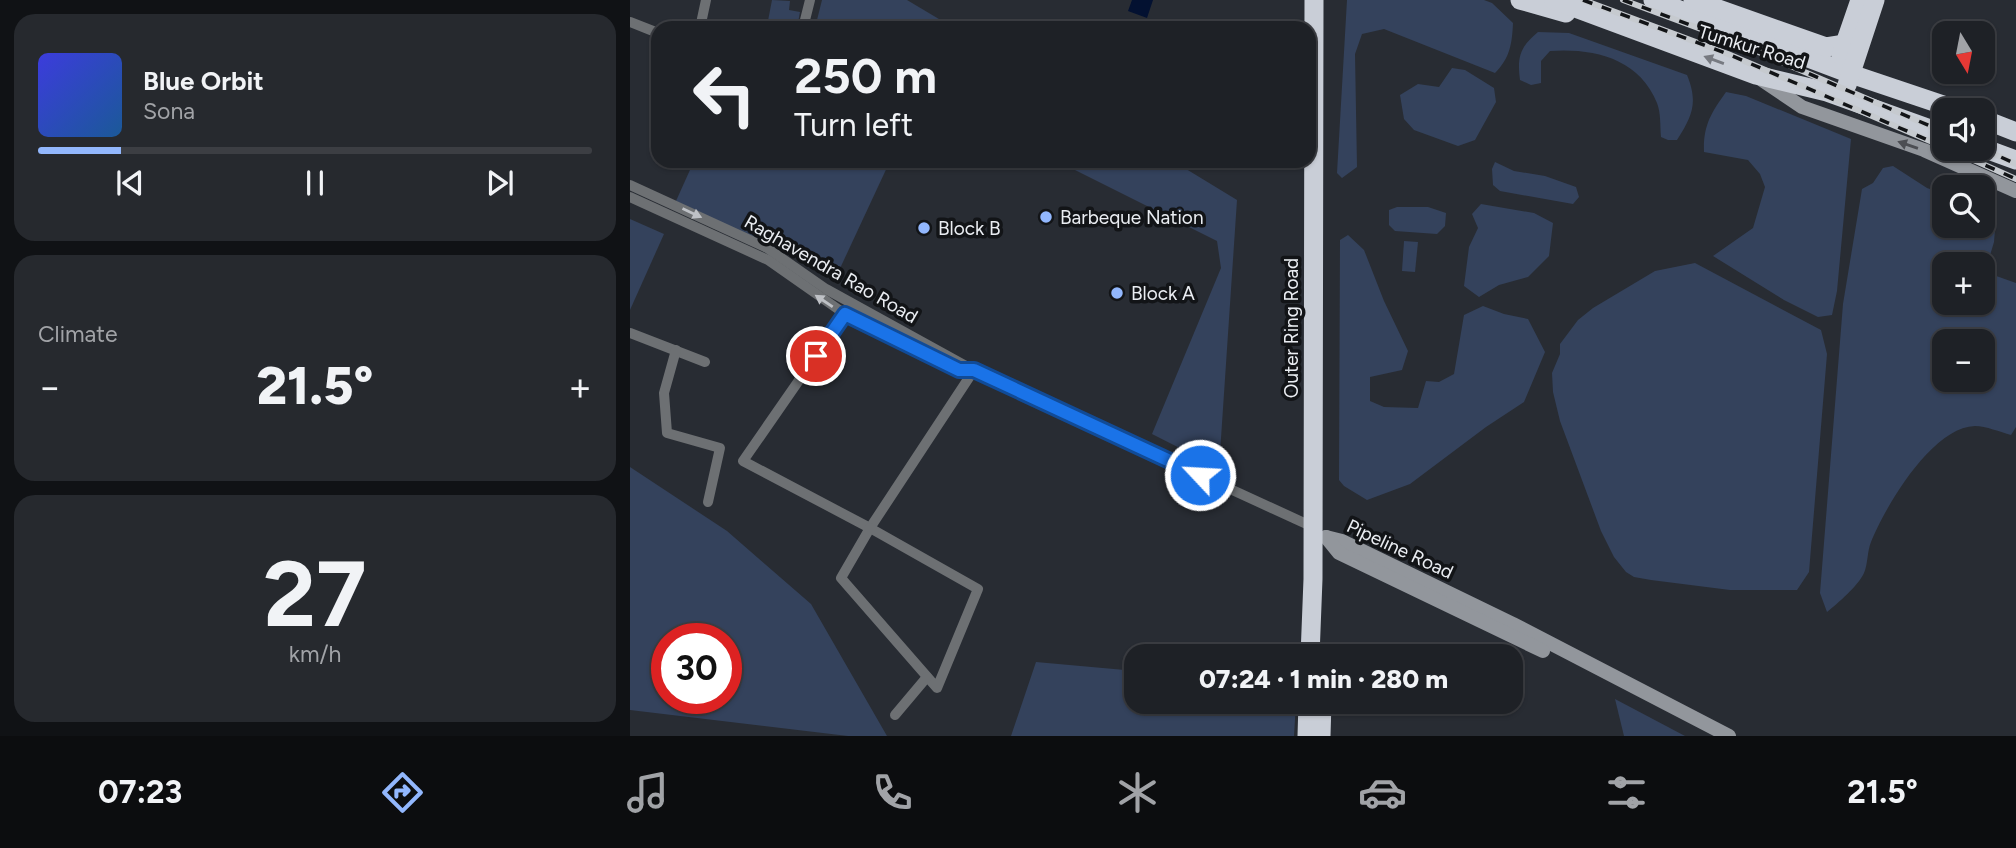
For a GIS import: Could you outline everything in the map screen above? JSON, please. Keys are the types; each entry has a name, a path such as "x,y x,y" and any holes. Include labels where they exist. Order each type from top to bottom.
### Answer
{"highway":[{"name":"Outer Ring Road","path":"1314,0 1314,21"},
{"name":"Outer Ring Road","path":"1311,644 1320,532 1328,0"},
{"path":"1520,0 1615,24"},
{"name":"Tumkur Road","path":"1554,0 1756,75 1834,95 1932,130"},
{"name":"Tumkur Road","path":"1653,0 1932,101"},
{"path":"1693,0 1826,47 1845,44"},
{"path":"1843,71 1845,44 1860,0"},
{"path":"1834,95 1875,0"},
{"path":"1779,81 1791,51"},
{"path":"1995,124 2016,132"},
{"path":"1995,152 2016,160"},
{"name":"Outer Ring Road","path":"1316,168 1323,644"},
{"path":"1307,736 1308,714"},
{"path":"1321,736 1322,714"}],"main road":[{"path":"1756,75 1802,107 1924,150 2016,191"},
{"name":"Pipeline Road","path":"1320,532 1339,553 1373,563 1513,624 1729,736"},
{"name":"Pipeline Road","path":"1373,563 1709,736"}],"street":[{"path":"702,21 706,0"},
{"path":"805,21 810,0"},
{"path":"630,22 651,30"},
{"name":"Raghavendra Rao Road","path":"630,185 768,248 826,289 974,370 1320,532"},
{"name":"Raghavendra Rao Road","path":"630,197 768,260 845,314 959,370 974,370"},
{"path":"845,314 743,461 870,528 978,589 937,688 841,578 870,528 974,370"},
{"path":"630,333 705,362"},
{"path":"676,350 664,393 667,433 720,448 708,502"},
{"path":"895,715 927,677"}],"shaded area":[{"path":"772,0 790,1 789,10 800,12 798,21 768,21"},
{"path":"822,0 907,0 942,21 817,21"},
{"path":"1132,0 1153,0 1147,18 1128,11"},
{"path":"1347,0 1484,0 1492,3 1513,23 1509,50 1495,73 1384,29 1362,34 1355,54 1357,167 1342,178 1337,173"},
{"path":"1538,32 1569,33 1687,75 1692,93 1692,108 1677,140 1661,137 1660,115 1649,88 1639,75 1613,59 1598,54 1550,51 1541,61 1541,83 1531,85 1520,80 1521,53"},
{"path":"1452,68 1465,70 1494,88 1496,102 1475,140 1458,146 1414,130 1404,119 1400,95 1418,84 1439,87"},
{"path":"1726,92 1746,96 1851,139 1837,291 1832,315 1818,317 1784,300 1713,256 1753,228 1765,187 1760,174 1748,160 1704,152 1709,120"},
{"path":"1495,162 1514,171 1545,176 1576,187 1579,197 1573,204 1500,191 1493,185 1492,169"},
{"path":"1893,166 1932,190 1932,238 1994,238 1991,252 1932,252 1932,315 1995,315 1995,276 2016,283 2016,427 2011,435 1979,426 1959,430 1927,454 1912,471 1887,509 1871,542 1861,578 1827,612 1820,593 1843,304 1862,189 1873,183 1883,168"},
{"path":"691,168 887,168 836,277 676,201"},
{"path":"1071,168 1184,168 1237,200 1219,468 1152,434 1221,268 1217,241"},
{"path":"1481,204 1534,213 1553,223 1549,256 1528,277 1499,285 1479,297 1464,286 1469,247 1478,228 1472,214"},
{"path":"1397,207 1428,207 1446,213 1445,226 1437,234 1395,231 1389,225 1389,210"},
{"path":"630,219 664,234 630,310"},
{"path":"1348,235 1364,250 1408,351 1402,370 1370,377 1370,401 1384,407 1418,408 1426,381 1439,382 1454,374 1464,315 1483,306 1528,319 1545,352 1524,402 1410,484 1367,500 1339,480 1340,240"},
{"path":"1404,241 1418,242 1415,272 1402,271"},
{"path":"1695,263 1821,330 1827,354 1809,572 1797,590 1730,590 1651,580 1634,577 1626,572 1614,557 1601,531 1560,421 1553,392 1552,373 1560,354 1560,344 1578,320 1655,271"},
{"path":"630,467 727,531 811,604 887,736 848,736 664,714 742,714 742,623 651,623 651,713 630,710"},
{"path":"1036,662 1124,670 1124,714 1295,714 1294,736 1011,736"},
{"path":"1615,699 1685,736 1624,736"}],"railway":[{"path":"1583,0 1728,54 1932,142"},
{"path":"1623,0 1733,41 1932,127"},
{"path":"1995,154 2016,164"},
{"path":"1976,161 2016,179"}],"place":[{"name":"Barbeque Nation","path":"1046,217"},
{"name":"Block B","path":"924,228"},
{"name":"Block A","path":"1117,293"}],"route":[{"path":"816,356 845,314 959,370 974,370 1200,475"}]}
